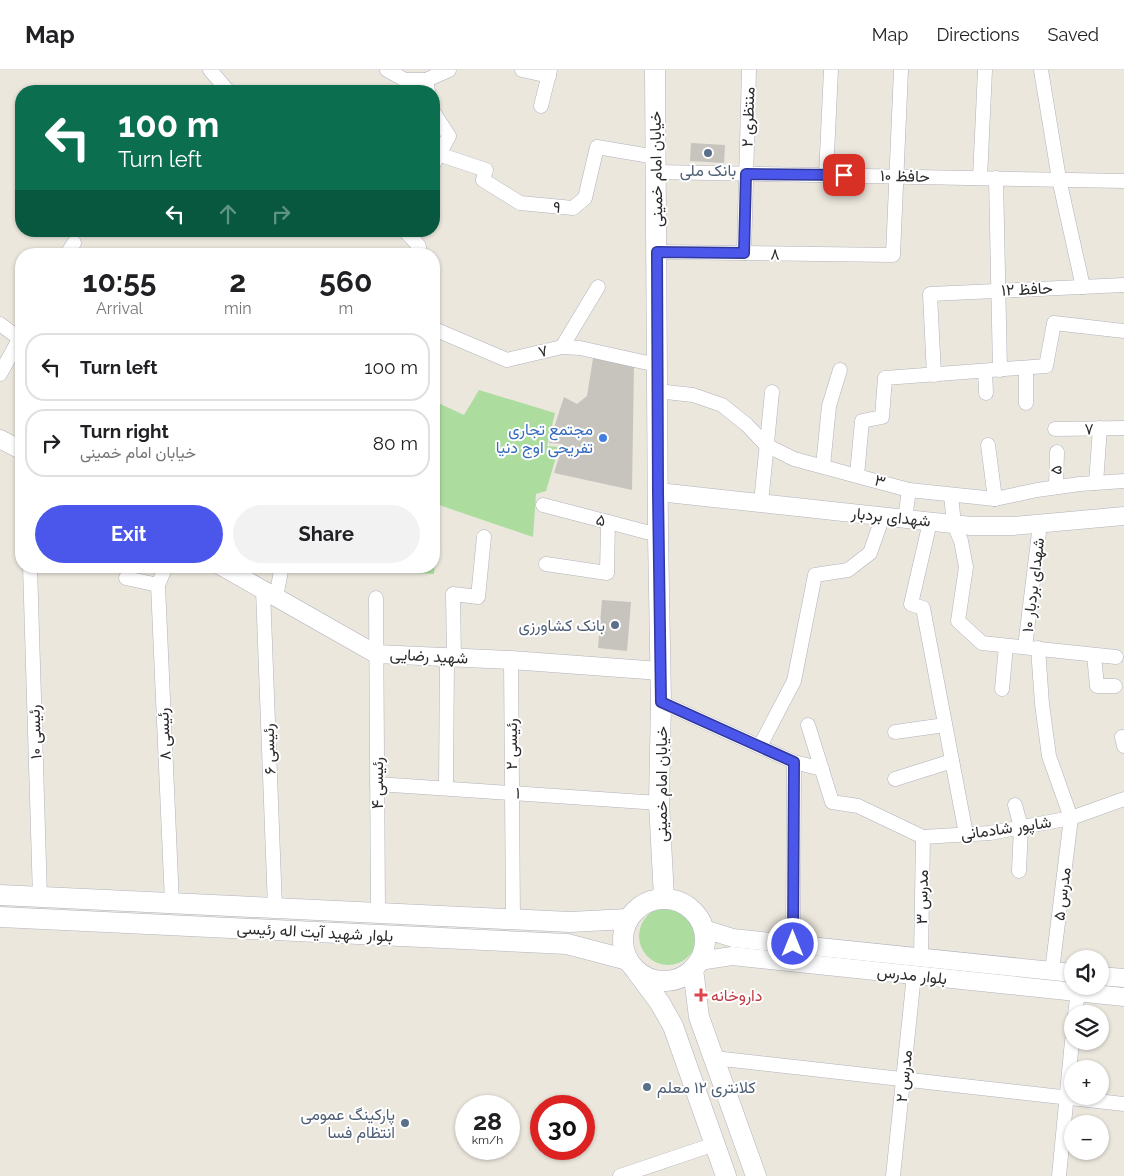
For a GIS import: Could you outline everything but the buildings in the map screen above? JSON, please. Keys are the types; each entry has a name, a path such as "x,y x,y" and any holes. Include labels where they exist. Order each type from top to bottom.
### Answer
{"main road":[{"name":"خیابان امام خمینی","path":"655,70 661,702 659,803 664,898"},
{"name":"بلوار شهید آیت اله رئیسی","path":"0,895 570,922 628,919"},
{"path":"631,965 643,976 653,980 674,980 696,965 704,951 704,929 700,919 693,910 680,902 664,898 643,904 628,919 624,929 624,950 631,965 660,1003 673,1026 726,1176"},
{"path":"94,921 96,899"},
{"name":"بلوار شهید آیت اله رئیسی","path":"0,916 567,944 631,965"},
{"path":"696,965 699,1017 756,1176"},
{"path":"715,1144 741,1135"}],"street":[{"path":"210,70 223,85"},
{"path":"387,70 406,80 424,85"},
{"path":"428,85 448,70"},
{"path":"522,70 550,73 541,106"},
{"name":"منتظری ۲","path":"744,253 749,70"},
{"path":"826,175 831,70"},
{"path":"896,176 900,70"},
{"path":"980,178 985,70"},
{"path":"1041,70 1059,179 1082,287"},
{"path":"440,122 449,136 440,151"},
{"name":"۹","path":"440,159 486,170 483,180 520,203 573,208 585,198 597,147 656,165"},
{"name":"حافظ ۱۰","path":"656,165 746,174 1124,181"},
{"name":"۸","path":"657,252 893,255 896,176"},
{"path":"996,178 1000,370"},
{"path":"411,237 419,248"},
{"name":"حافظ ۱۲","path":"934,375 930,294 1124,284"},
{"path":"562,347 598,287"},
{"path":"857,475 862,421 882,417 885,378 1046,366 1054,323 1124,331"},
{"path":"0,324 15,333"},
{"name":"۷","path":"440,332 507,360 562,347 580,348 657,365"},
{"path":"0,374 15,348"},
{"path":"1026,368 1026,403"},
{"path":"823,466 829,406 840,370"},
{"path":"985,371 986,393"},
{"name":"۳","path":"657,391 693,395 722,405 748,425 766,445 794,459 909,490 995,499 1056,487 1124,481"},
{"path":"761,503 772,392"},
{"path":"1096,482 1100,428"},
{"name":"۷","path":"1055,429 1124,428"},
{"path":"0,439 15,447"},
{"path":"988,445 995,499"},
{"name":"۵","path":"1056,452 1056,487"},
{"path":"905,519 909,490"},
{"name":"شهدای بردبار","path":"658,492 971,526 1013,526 1124,516"},
{"path":"951,495 954,524 961,541 966,567 958,621 982,643 1116,657"},
{"name":"۵","path":"543,505 658,535"},
{"path":"760,746 794,681 814,575 848,570 870,553 883,516"},
{"path":"546,564 607,573 608,522"},
{"path":"930,522 911,604 923,608 966,834"},
{"name":"شهدای بردبار ۱۰","path":"1040,524 1032,648 1049,756 1071,818"},
{"path":"446,788 453,594 478,597 484,537"},
{"name":"رئیسی ۱۰","path":"30,573 40,897"},
{"name":"رئیسی ۸","path":"163,573 158,585 172,903"},
{"name":"شهید رضایی","path":"233,573 376,654 511,660 660,671"},
{"name":"رئیسی ۶","path":"274,908 270,594 279,573"},
{"path":"126,578 158,585"},
{"name":"رئیسی ۴","path":"376,598 378,912"},
{"path":"1002,689 1006,646"},
{"path":"1094,655 1097,686 1115,686"},
{"name":"رئیسی ۲","path":"511,660 514,919"},
{"path":"661,702 794,762 822,769"},
{"path":"808,725 822,769"},
{"path":"895,732 945,725"},
{"path":"895,778 952,760"},
{"path":"793,944 794,762"},
{"name":"شاپور شادمانی","path":"822,769 832,802 858,806 923,836 990,833 1071,818 1124,799"},
{"name":"۱","path":"377,784 659,803"},
{"path":"1015,805 1021,827 1020,871"},
{"name":"مدرس ۵","path":"1052,971 1071,818"},
{"name":"مدرس ۳","path":"920,957 923,836"},
{"name":"بلوار مدرس","path":"704,929 734,938 1064,972"},
{"name":"بلوار مدرس","path":"696,965 732,956 1064,991"},
{"name":"مدرس ۲","path":"893,1176 914,975"},
{"path":"1109,977 1124,978"},
{"name":"بلوار مدرس","path":"1106,995 1124,997"},
{"path":"714,1058 1064,1097"},
{"path":"1109,1102 1124,1104"},
{"path":"1059,1176 1066,1105"},
{"path":"620,1176 641,1173 715,1144"}],"green space":[{"path":"479,390 555,413 547,446 559,447 546,491 536,494 533,537 440,505 440,404 464,415"},
{"path":"668,907 684,912 692,920 697,936 692,952 684,960 668,965 652,960 644,952 639,936 644,920 652,912"}],"place":[{"name":"بانک ملی","path":"708,153"},
{"name":"مجتمع تجاری تفریحی اوج دنیا","path":"603,438"},
{"name":"بانک کشاورزی","path":"615,625"},
{"name":"داروخانه","path":"701,995"},
{"name":"کلانتری ۱۲ معلم","path":"647,1087"},
{"name":"پارکینگ عمومی انتظام فسا","path":"405,1123"}],"route":[{"path":"793,944 794,762 661,702 657,252 744,253 746,174 844,175"}]}
